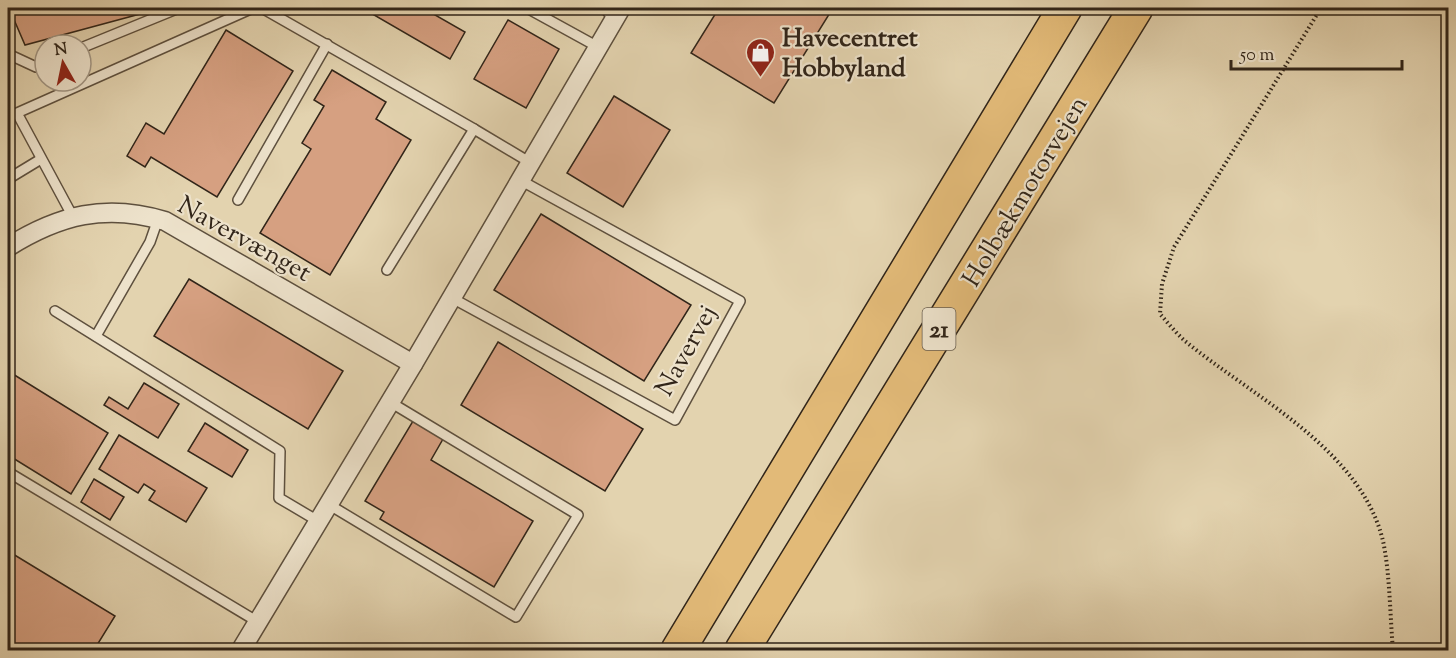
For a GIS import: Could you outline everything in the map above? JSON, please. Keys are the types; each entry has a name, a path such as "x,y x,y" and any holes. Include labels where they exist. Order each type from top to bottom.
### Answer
{"highway":[{"name":"21","path":"678,651 1065,8"},
{"name":"Holbækmotorvejen","path":"742,651 1136,8"}],"street":[{"path":"241,651 531,163 598,47 613,11"},
{"name":"Navervænget","path":"8,247 34,230 73,217 100,212 134,213 165,220 413,364"}],"lane":[{"path":"93,43 179,8"},
{"path":"73,217 17,113 254,8"},
{"path":"262,8 531,163"},
{"path":"527,8 598,47"},
{"path":"238,200 327,44"},
{"path":"8,54 33,66"},
{"path":"387,270 474,129"},
{"path":"8,179 41,159"},
{"name":"Navervej","path":"452,298 675,420 740,301 520,180"},
{"path":"96,336 150,242 158,219"},
{"path":"55,311 280,451 279,498 318,521"},
{"path":"328,504 516,617 578,515 390,402"},
{"path":"8,472 258,622"}],"path":[{"path":"1321,8 1174,247 1162,284 1160,314 1183,339 1317,440 1351,475 1370,508 1383,541 1393,651"}],"building":[{"path":"9,8 156,8 70,33 33,33 33,43 25,45"},
{"path":"362,8 423,8 465,32 450,59"},
{"name":"Havecentret Hobbyland","path":"719,8 833,8 774,103 691,53"},
{"path":"508,20 559,49 526,108 474,79"},
{"path":"226,30 293,71 217,197 151,157 145,167 127,156 146,123 164,134"},
{"path":"332,70 386,102 376,119 411,140 330,275 260,233 311,149 302,143 324,106 314,100"},
{"path":"614,96 670,130 623,207 567,173"},
{"path":"541,214 691,305 644,381 494,290"},
{"path":"189,279 343,371 308,429 154,336"},
{"path":"498,342 643,429 605,491 461,405"},
{"path":"8,371 108,433 71,494 8,455"},
{"path":"144,383 179,404 158,438 104,405 109,397 128,409"},
{"path":"413,421 443,439 431,460 533,521 494,587 380,519 384,512 365,501"},
{"path":"205,423 248,450 232,477 188,451"},
{"path":"119,435 207,488 186,522 149,500 155,491 144,484 138,493 99,469"},
{"path":"94,479 124,497 110,520 81,502"},
{"path":"8,551 115,616 94,650 14,650 8,647"}],"place":[{"name":"Havecentret Hobbyland","path":"761,78"}]}
